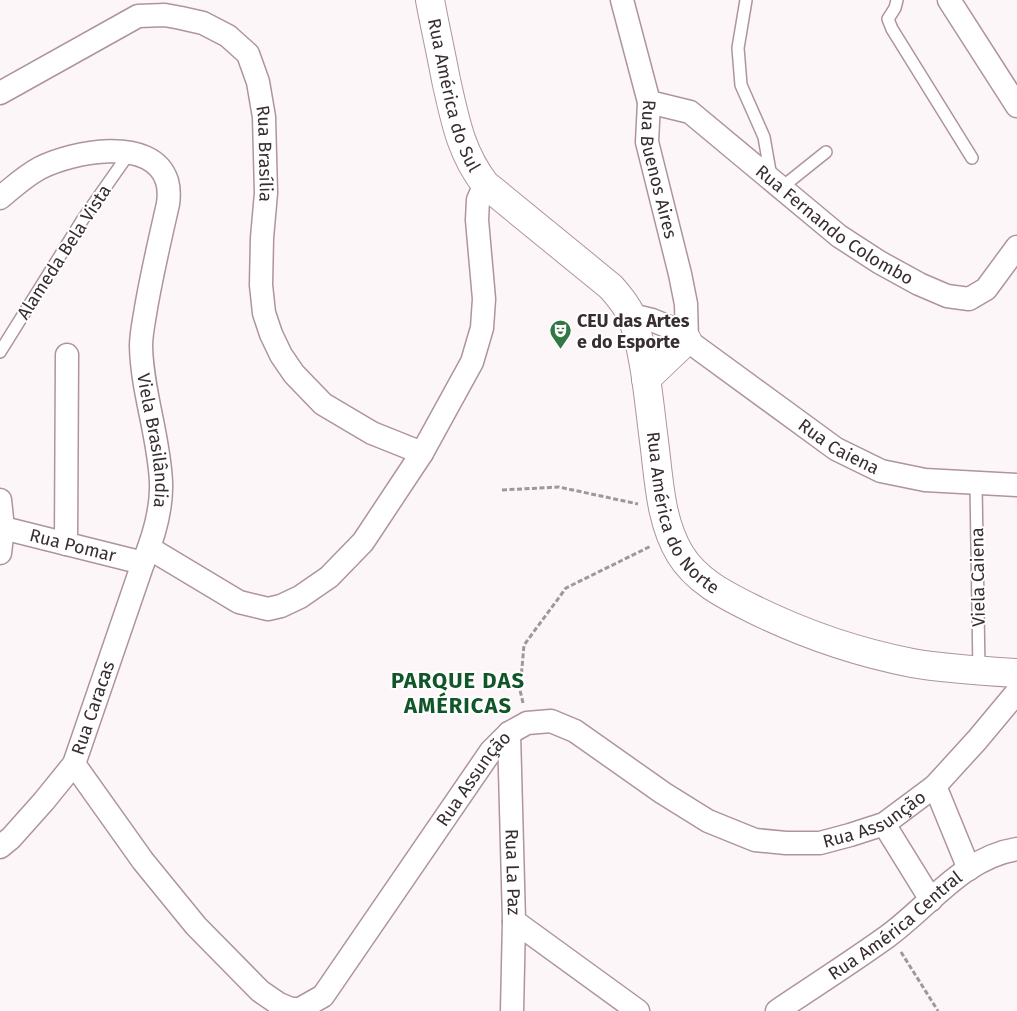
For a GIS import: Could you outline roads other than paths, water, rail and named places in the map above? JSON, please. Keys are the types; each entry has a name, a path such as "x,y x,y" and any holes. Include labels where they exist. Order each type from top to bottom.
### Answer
{"street":[{"name":"Rua América do Sul","path":"430,0 457,129 465,152 485,184"},
{"name":"Rua Buenos Aires","path":"622,0 648,102 647,142 680,274 686,304 687,340"},
{"path":"949,0 1017,106"},
{"name":"Rua Brasília","path":"0,93 138,16 165,15 181,18 203,23 228,36 248,54 258,82 264,117 266,193 262,238 261,285 264,313 271,334 281,355 294,374 323,404 372,433 422,453"},
{"name":"Rua Fernando Colombo","path":"648,102 690,112 839,236 919,284 946,296 969,299 986,289 1017,247"},
{"name":"Viela Brasilândia","path":"0,198 39,168 64,158 85,153 130,152 150,161 161,170 167,181 169,192 168,204 148,297 141,344 143,372 158,453 161,484 158,514 146,555"},
{"name":"Rua América do Norte","path":"485,184 611,287 631,315 646,379 663,509 671,536 692,571 710,586 794,629 860,651 914,663 1017,673"},
{"path":"146,555 240,602 268,609 281,606 300,597 329,577 363,542 422,453 472,362 482,328 484,300 477,220 478,200 485,184"},
{"name":"Rua Caiena","path":"631,315 652,320 668,327 836,449 881,471 925,480 1017,485"},
{"path":"640,351 687,340"},
{"path":"646,379 687,340"},
{"path":"66,544 67,354"},
{"path":"0,500 3,528 0,553"},
{"name":"Rua Pomar","path":"3,528 66,544 146,555"},
{"name":"Rua Caracas","path":"0,847 11,838 44,802 74,764 146,555"},
{"name":"Rua Assunção","path":"74,764 143,861 196,926 260,991 279,1004 291,1009 300,1009 323,996 490,751 518,728 551,720 576,731 663,793 708,821 755,840 786,843 820,843 850,836 884,824 935,786 1017,692"},
{"name":"Rua La Paz","path":"512,1011 518,728"},
{"path":"935,786 969,869"},
{"path":"884,824 932,900"},
{"name":"Rua América Central","path":"777,1011 890,935 969,869 984,860 1017,849"},
{"path":"514,921 638,1011"}],"lane":[{"path":"746,0 738,48 742,86 764,137 776,184 826,152"},
{"path":"897,0 895,8 888,19 892,29 972,158"},
{"name":"Alameda Bela Vista","path":"0,352 83,219 130,152"},
{"name":"Viela Caiena","path":"976,484 979,670"}],"place":[{"name":"CEU das Artes e do Esporte","path":"561,350"}],"district":[{"name":"PARQUE DAS AMÉRICAS","path":"458,692"}]}
